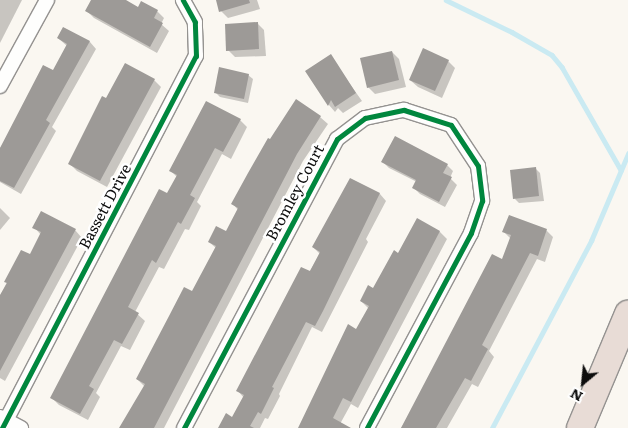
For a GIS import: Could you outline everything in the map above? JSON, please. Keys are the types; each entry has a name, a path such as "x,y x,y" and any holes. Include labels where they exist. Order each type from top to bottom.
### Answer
{"highway":[{"path":"581,428 628,314"},
{"path":"581,428 628,342"}],"street":[{"path":"0,86 47,0"},
{"name":"Bassett Drive","path":"3,422 196,56 195,22 183,0"},
{"name":"Bromley Court","path":"184,428 337,139 365,118 404,110 451,126 478,166 482,200 471,233 368,428"},
{"path":"3,422 20,428"}],"building":[{"path":"91,0 126,0 138,7 141,1 158,10 154,18 163,23 150,47 85,11"},
{"path":"216,0 249,0 250,3 219,12"},
{"path":"258,22 259,49 226,51 225,24"},
{"path":"63,27 90,41 46,120 50,123 14,188 0,181 0,148 43,65 53,70 67,44 57,38"},
{"path":"423,48 449,60 435,91 409,80"},
{"path":"392,51 399,80 367,88 360,58"},
{"path":"331,54 356,93 335,107 331,100 328,106 305,71"},
{"path":"125,63 155,79 100,181 68,164 102,96 106,98"},
{"path":"219,67 249,74 244,99 214,93"},
{"path":"296,99 321,116 297,154 154,428 119,428 145,384 136,379 184,287 192,291 216,246 208,242 216,226 226,231 238,208 231,204 268,138 270,139"},
{"path":"206,101 241,119 223,152 215,148 190,195 195,198 181,224 178,222 156,263 152,260 128,307 139,313 122,344 114,340 89,386 94,389 80,414 50,398 159,189 167,193 177,175 169,171"},
{"path":"395,136 448,164 443,173 452,177 439,202 412,188 416,180 381,162"},
{"path":"536,167 539,196 513,199 510,170"},
{"path":"350,178 380,193 323,311 315,326 306,322 272,387 274,388 261,414 258,412 250,426 254,428 218,428 226,413 232,417 244,395 236,391 301,267 310,271 320,252 312,247"},
{"path":"41,211 76,229 0,371 0,295 7,283 4,282 21,250 30,254 41,232 32,228"},
{"path":"509,215 547,229 538,256 530,253 482,345 488,349 471,381 465,378 436,428 401,428 492,254 502,259 511,235 502,232"},
{"path":"417,218 440,231 351,402 343,398 333,418 351,428 298,428 348,324 356,329 369,306 360,301 368,285 373,288 394,250 398,253"}],"waterway":[{"path":"446,0 512,32 552,55 562,67 621,170"},
{"path":"492,428 591,241 628,154"}],"cycle path":[{"path":"2,428 196,56 195,22 183,0"},
{"path":"184,428 337,139 365,118 404,110 451,125 478,166 482,201 471,233 367,428"}]}
